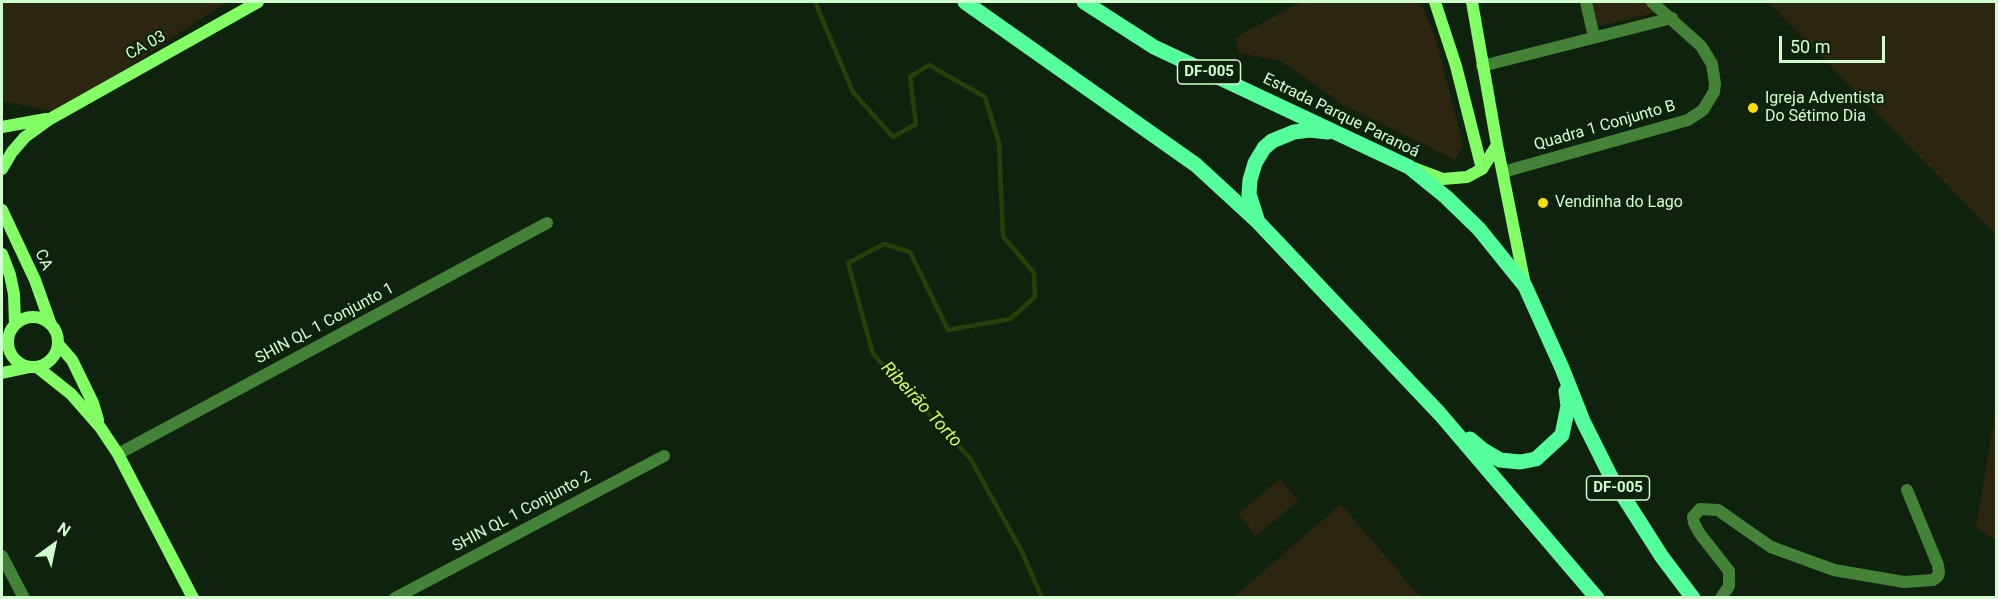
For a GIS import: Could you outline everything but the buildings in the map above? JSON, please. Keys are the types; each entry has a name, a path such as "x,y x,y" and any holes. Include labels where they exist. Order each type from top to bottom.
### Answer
{"main road":[{"path":"965,2 1196,165 1258,222 1440,414 1597,597"},
{"name":"Estrada Parque Paranoá","path":"1084,2 1154,47 1409,167 1446,197 1479,229 1526,286 1583,422 1611,477 1662,557 1694,597"},
{"path":"1258,222 1251,207 1249,194 1255,163 1264,148 1272,141 1294,132 1310,130 1340,134"},
{"path":"1440,414 1483,450 1500,460 1521,462 1536,459 1562,435 1566,422 1568,406 1562,368"}],"street":[{"name":"CA 03","path":"2,169 12,152 25,137 50,119 258,2"},
{"path":"1435,2 1456,66 1482,169"},
{"path":"1472,2 1497,145 1526,286"},
{"path":"1586,2 1594,37"},
{"name":"Quadra 1 Conjunto B","path":"1503,172 1688,120 1698,114 1714,92 1712,64 1701,46 1652,2"},
{"path":"1482,66 1672,18"},
{"name":"CA 03","path":"2,127 50,119"},
{"path":"1409,167 1443,179 1467,177 1482,169 1497,145"},
{"name":"CA","path":"2,210 35,280 51,325"},
{"name":"SHIN QL 1 Conjunto 1","path":"118,454 547,223"},
{"path":"2,254 14,294 15,325"},
{"path":"100,427 84,383 72,360 58,344 51,325 40,318 33,317 26,318 15,325 5,340 13,357 18,362 33,367 71,394 100,427 118,454 194,597"},
{"path":"2,373 44,365 54,357 58,344"},
{"name":"SHIN QL 1 Conjunto 2","path":"395,597 664,456"},
{"path":"1721,597 1730,586 1729,571 1694,523 1693,517 1700,509 1718,510 1771,547 1824,567 1904,582 1933,580 1940,572 1907,490"},
{"path":"2,556 24,597"}],"shaded area":[{"path":"2,2 226,2 60,113 2,101"},
{"path":"1300,2 1417,2 1424,9 1437,43 1463,145 1455,160 1342,104 1281,61 1239,53 1235,38"},
{"path":"1591,2 1644,2 1658,12 1596,27"},
{"path":"1768,2 1996,2 1996,235"},
{"path":"1996,407 1996,540 1976,528"},
{"path":"1280,479 1298,501 1256,536 1238,514"},
{"path":"1341,504 1420,597 1238,597 1236,595"}],"waterway":[{"name":"Ribeirão Torto","path":"815,2 853,92 893,137 916,124 910,77 929,65 985,97 999,143 1003,236 1034,273 1035,297 1010,319 948,330 910,252 884,244 848,263 873,354 970,458 1022,552 1042,598"}],"place":[{"name":"Igreja Adventista Do Sétimo Dia","path":"1753,108"},
{"name":"Vendinha do Lago","path":"1543,203"}]}
